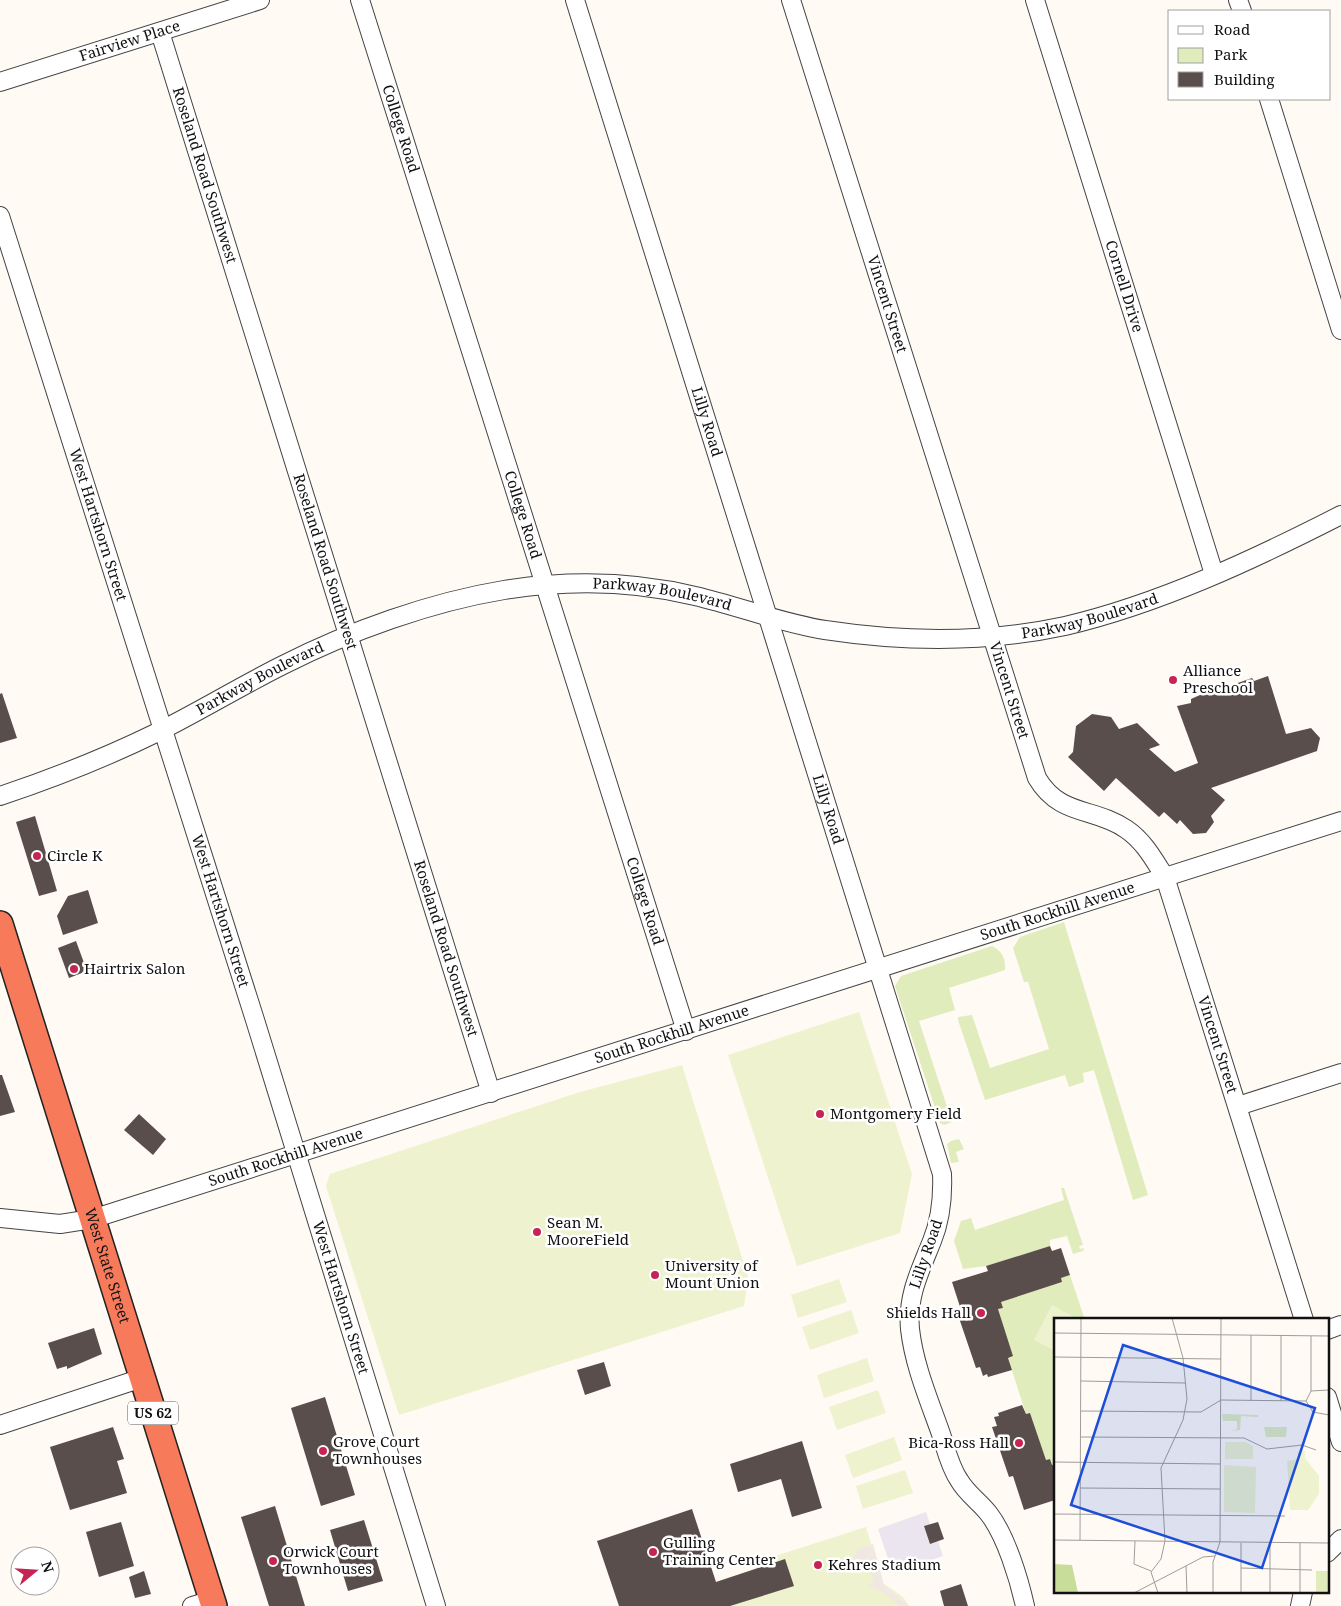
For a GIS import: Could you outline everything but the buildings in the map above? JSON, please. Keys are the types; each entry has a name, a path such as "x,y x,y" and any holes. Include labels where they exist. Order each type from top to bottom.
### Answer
{"highway":[{"name":"West State Street","path":"0,924 142,1378 206,1604"}],"street":[{"name":"Fairview Place","path":"0,82 260,0"},
{"name":"College Road","path":"360,0 686,1031"},
{"name":"Lilly Road","path":"576,0 942,1174 943,1202 933,1240 919,1269 912,1296 910,1327 914,1351 953,1469 972,1497 995,1523 1004,1542 1025,1606"},
{"name":"Vincent Street","path":"791,0 1029,757 1043,788 1066,806 1106,819 1127,829 1144,845 1165,877 1303,1318"},
{"name":"Cornell Drive","path":"1035,0 1214,574"},
{"name":"Roseland Road Southwest","path":"160,32 491,1093"},
{"path":"1269,100 1341,330"},
{"name":"West Hartshorn Street","path":"0,216 163,729 436,1606"},
{"name":"Parkway Boulevard","path":"0,796 78,767 163,729 285,664 348,636 406,616 503,590 601,584 663,590 767,614 821,629 876,637 920,639 992,637 1030,632 1095,618 1126,608 1214,574 1341,515"},
{"name":"South Rockhill Avenue","path":"0,1218 60,1224 92,1219 1341,821"},
{"path":"1238,1106 1341,1073"},
{"path":"1328,1330 1341,1326"},
{"path":"0,1425 142,1378"},
{"path":"1328,1400 1341,1442"},
{"path":"1328,1552 1341,1538"}],"shaded area":[{"path":"926,1512 930,1524 938,1522 944,1539 938,1541 943,1556 893,1573 878,1529"},
{"path":"873,1544 884,1585 909,1606 900,1606 888,1596 867,1584 874,1581 868,1564 831,1575 829,1569 850,1563 858,1549"}],"green space":[{"path":"1064,922 1148,1195 1133,1200 1094,1070 1083,1073 1084,1082 1069,1087 1065,1075 985,1100 958,1020 958,1017 972,1015 990,1068 1049,1049 1028,982 1024,982 1013,948 1020,937"},
{"path":"992,946 1003,956 1005,970 949,988 955,1010 919,1021 952,1122 944,1125 940,1123 895,986 901,976"},
{"name":"Montgomery Field","path":"859,1012 912,1174 900,1233 797,1266 728,1055"},
{"name":"Sean M. MooreField","path":"682,1065 748,1277 744,1306 399,1415 326,1186 330,1174 580,1092"},
{"path":"959,1139 964,1149 956,1152 959,1162 951,1163 947,1144"},
{"path":"1061,1188 1064,1188 1083,1245 1079,1246 1080,1249 1084,1248 1083,1251 1073,1254 1067,1236 1050,1240 1050,1246 986,1266 963,1269 954,1241 961,1221 971,1218 975,1230 1064,1200"},
{"path":"1070,1275 1084,1318 1054,1318 1054,1464 1052,1465 1050,1459 1046,1460 1030,1413 1026,1414 1008,1358 1013,1356 998,1309 1003,1308 1001,1302 1062,1282 1061,1278"},
{"path":"839,1279 847,1302 798,1318 791,1295"},
{"path":"1052,1305 1076,1318 1054,1318 1054,1350 1034,1340"},
{"path":"851,1310 859,1333 810,1350 802,1327"},
{"path":"867,1358 874,1381 824,1398 817,1375"},
{"path":"878,1390 886,1413 837,1430 829,1407"},
{"path":"894,1437 902,1460 853,1478 845,1455"},
{"path":"905,1470 913,1493 863,1509 856,1486"},
{"name":"Kehres Stadium","path":"866,1527 883,1583 903,1597 909,1606 640,1606 755,1569 760,1561"}],"place":[{"name":"Alliance Preschool","path":"1173,680"},
{"name":"Circle K","path":"37,856"},
{"name":"Hairtrix Salon","path":"74,969"},
{"name":"Montgomery Field","path":"820,1114"},
{"name":"Sean M. MooreField","path":"537,1232"},
{"name":"University of Mount Union","path":"655,1275"},
{"name":"Shields Hall","path":"981,1313"},
{"name":"Bica-Ross Hall","path":"1019,1443"},
{"name":"Grove Court Townhouses","path":"323,1451"},
{"name":"Gulling Training Center","path":"653,1552"},
{"name":"Orwick Court Townhouses","path":"273,1561"},
{"name":"Kehres Stadium","path":"818,1565"}]}
